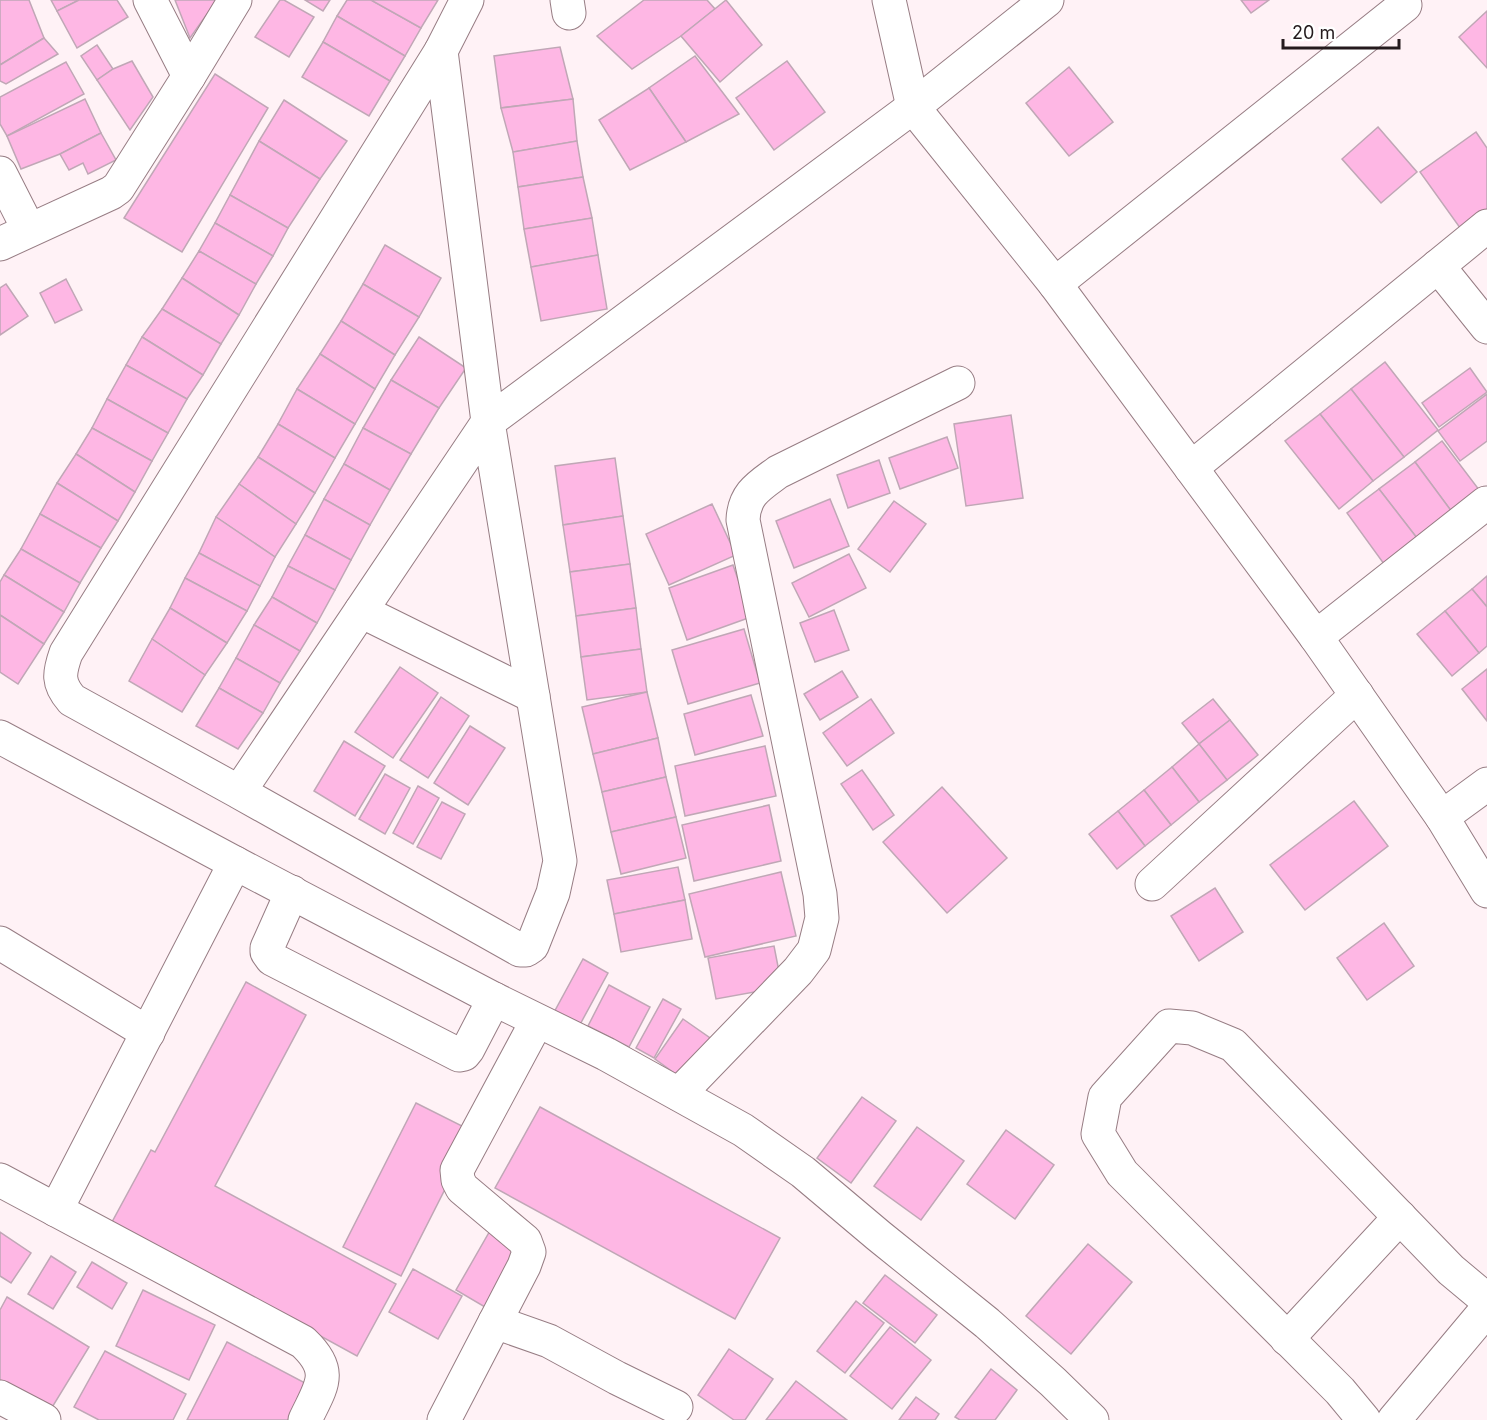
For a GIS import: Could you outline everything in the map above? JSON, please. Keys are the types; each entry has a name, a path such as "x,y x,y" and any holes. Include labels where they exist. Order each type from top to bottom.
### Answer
{"street":[{"path":"150,0 189,76"},
{"path":"0,173 14,237 118,188 235,0"},
{"path":"441,51 488,422 560,861 554,892 532,946 526,950 520,950 72,700 64,691 60,680 66,653 441,51 467,0"},
{"path":"889,0 913,107 1054,284 1316,637 1442,817 1487,891"},
{"path":"239,792 488,422 913,107 1047,0"},
{"path":"1054,284 1405,5"},
{"path":"1191,468 1487,226"},
{"path":"1438,266 1487,327"},
{"path":"679,1094 798,971 814,950 822,918 820,894 743,520 747,499 778,472 958,383"},
{"path":"1316,637 1486,503"},
{"path":"361,611 533,696"},
{"path":"1152,884 1357,695"},
{"path":"0,737 537,1021 606,1054 743,1131 803,1172 987,1323 1092,1420"},
{"path":"1442,817 1487,784"},
{"path":"56,1210 235,863"},
{"path":"292,892 267,948 272,959 459,1055 464,1054 468,1049 495,999"},
{"path":"0,943 148,1033"},
{"path":"444,1420 524,1266 529,1252 525,1241 462,1188 457,1170 537,1021"},
{"path":"1364,1420 1340,1391 1122,1173 1098,1134 1106,1097 1170,1026 1192,1028 1233,1045 1451,1270 1487,1300"},
{"path":"0,1180 303,1342 315,1353 323,1369 321,1386 305,1420"},
{"path":"1287,1339 1400,1217"},
{"path":"1394,1420 1487,1309"},
{"path":"495,1322 549,1341 676,1407"},
{"path":"0,1397 44,1420"}],"building":[{"path":"0,0 29,0 44,38 0,65"},
{"path":"51,0 79,0 57,11"},
{"path":"79,0 117,0 128,17 77,48 57,11"},
{"path":"175,0 217,0 190,38"},
{"path":"280,0 314,17 289,57 255,37"},
{"path":"305,0 330,0 323,11"},
{"path":"347,0 371,0 421,28 405,56 337,16"},
{"path":"371,0 438,0 421,28"},
{"path":"644,0 707,0 715,9 681,36 632,69 597,36"},
{"path":"726,0 762,45 720,82 681,36"},
{"path":"1241,0 1269,0 1251,13"},
{"path":"1487,11 1487,68 1459,37"},
{"path":"337,16 405,56 390,81 323,42"},
{"path":"44,38 58,54 6,84 0,81 0,65"},
{"path":"323,42 390,81 369,116 302,77"},
{"path":"97,45 113,69 97,80 81,56"},
{"path":"560,47 573,99 501,108 494,56"},
{"path":"695,56 739,114 686,142 649,88"},
{"path":"132,61 153,97 130,130 97,80 113,69"},
{"path":"787,61 825,112 774,150 736,98"},
{"path":"66,62 84,94 7,136 0,124 0,97"},
{"path":"1069,67 1113,122 1069,156 1026,103"},
{"path":"215,74 268,108 182,252 124,218"},
{"path":"649,88 686,142 630,170 599,120"},
{"path":"85,99 101,133 60,154 21,169 7,136"},
{"path":"573,99 577,141 513,152 501,108"},
{"path":"284,100 347,141 320,179 259,141"},
{"path":"1378,127 1417,172 1381,203 1342,159"},
{"path":"1476,132 1487,148 1487,215 1463,232 1420,172"},
{"path":"101,133 116,160 88,174 83,163 69,170 60,154"},
{"path":"259,141 320,179 288,228 230,195"},
{"path":"577,141 583,177 518,187 513,152"},
{"path":"583,177 592,218 524,229 518,187"},
{"path":"230,195 288,228 273,256 215,223"},
{"path":"592,218 598,255 531,267 524,229"},
{"path":"215,223 273,256 256,284 199,251"},
{"path":"385,245 441,278 419,317 363,284"},
{"path":"199,251 256,284 239,315 182,278"},
{"path":"598,255 607,309 541,321 531,267"},
{"path":"182,278 239,315 221,344 162,309"},
{"path":"66,279 82,310 55,323 40,293"},
{"path":"6,284 28,316 0,335 0,288"},
{"path":"363,284 419,317 395,355 341,321"},
{"path":"162,309 221,344 203,375 142,337"},
{"path":"341,321 395,355 375,389 320,354"},
{"path":"142,337 203,375 187,399 126,365"},
{"path":"419,337 466,368 439,408 391,380"},
{"path":"320,354 375,389 355,424 297,389"},
{"path":"1385,362 1438,430 1404,457 1351,389"},
{"path":"126,365 187,399 168,433 107,399"},
{"path":"1470,368 1487,392 1439,427 1422,403"},
{"path":"391,380 439,408 411,454 363,428"},
{"path":"297,389 355,424 335,458 278,424"},
{"path":"1351,389 1404,457 1373,481 1320,414"},
{"path":"1487,394 1487,441 1460,461 1438,431"},
{"path":"107,399 168,433 152,461 92,428"},
{"path":"1320,414 1373,481 1339,509 1285,441"},
{"path":"1011,415 1023,498 966,506 954,424"},
{"path":"278,424 335,458 315,493 258,457"},
{"path":"92,428 152,461 135,492 76,454"},
{"path":"363,428 411,454 390,490 344,464"},
{"path":"947,437 958,468 900,489 889,458"},
{"path":"1442,441 1480,491 1452,512 1415,462"},
{"path":"76,454 135,492 118,521 57,483"},
{"path":"258,457 315,493 296,524 239,484"},
{"path":"615,458 623,516 563,525 555,466"},
{"path":"879,460 890,493 848,508 837,475"},
{"path":"1415,462 1452,512 1417,538 1379,489"},
{"path":"344,464 390,490 370,525 324,499"},
{"path":"57,483 118,521 101,548 40,514"},
{"path":"239,484 296,524 275,557 216,517"},
{"path":"1379,489 1417,538 1384,564 1347,513"},
{"path":"324,499 370,525 351,560 305,535"},
{"path":"830,499 849,546 794,568 776,521"},
{"path":"894,501 926,524 890,572 858,549"},
{"path":"712,504 736,555 669,585 646,534"},
{"path":"40,514 101,548 80,583 21,549"},
{"path":"623,516 630,564 570,572 563,525"},
{"path":"216,517 275,557 260,586 199,553"},
{"path":"305,535 351,560 335,590 288,566"},
{"path":"21,549 80,583 64,612 4,575"},
{"path":"199,553 260,586 247,611 185,578"},
{"path":"849,554 866,588 809,617 792,583"},
{"path":"630,564 636,608 576,616 570,572"},
{"path":"733,565 751,617 687,640 669,588"},
{"path":"288,566 335,590 317,623 272,597"},
{"path":"4,575 64,612 44,644 0,615 0,582"},
{"path":"1487,576 1487,607 1472,589"},
{"path":"185,578 247,611 227,643 170,608"},
{"path":"1472,589 1487,607 1487,646 1479,653 1445,611"},
{"path":"272,597 317,623 300,651 254,625"},
{"path":"170,608 227,643 205,675 152,639"},
{"path":"636,608 641,649 581,657 576,616"},
{"path":"834,610 849,650 815,662 800,623"},
{"path":"1445,611 1479,653 1452,676 1417,634"},
{"path":"0,615 44,644 18,684 0,672"},
{"path":"254,625 300,651 280,683 236,658"},
{"path":"744,629 760,683 688,704 672,650"},
{"path":"152,639 205,675 182,712 129,681"},
{"path":"641,649 647,692 587,700 581,657"},
{"path":"236,658 280,683 263,713 219,688"},
{"path":"400,667 438,693 393,758 355,732"},
{"path":"1487,669 1487,721 1462,689"},
{"path":"842,671 858,697 820,720 804,694"},
{"path":"219,688 263,713 238,749 196,726"},
{"path":"647,692 658,738 593,754 582,707"},
{"path":"751,695 763,736 695,755 684,714"},
{"path":"441,697 469,716 428,778 400,760"},
{"path":"871,699 894,733 847,766 823,733"},
{"path":"1213,699 1230,720 1199,744 1182,723"},
{"path":"1230,720 1258,755 1227,780 1199,744"},
{"path":"470,726 505,748 468,805 434,783"},
{"path":"658,738 666,777 602,792 593,754"},
{"path":"344,741 385,766 355,816 314,791"},
{"path":"1199,744 1227,780 1199,802 1172,767"},
{"path":"765,746 776,796 685,816 675,766"},
{"path":"1172,767 1199,802 1171,825 1144,790"},
{"path":"862,770 894,815 873,830 841,784"},
{"path":"385,774 410,788 385,834 359,819"},
{"path":"666,777 676,817 611,832 602,792"},
{"path":"418,786 439,798 413,844 393,833"},
{"path":"942,787 1007,858 947,913 883,842"},
{"path":"1144,790 1171,825 1145,846 1118,811"},
{"path":"1354,801 1388,846 1305,910 1270,865"},
{"path":"442,802 465,814 441,859 417,847"},
{"path":"769,805 781,861 694,881 682,825"},
{"path":"1118,811 1145,846 1117,869 1089,834"},
{"path":"676,817 686,858 621,874 611,832"},
{"path":"678,867 685,900 614,914 607,880"},
{"path":"781,872 796,936 705,957 689,894"},
{"path":"1215,888 1243,932 1199,961 1171,916"},
{"path":"685,900 692,939 621,952 614,914"},
{"path":"1384,923 1414,966 1367,1000 1337,958"},
{"path":"774,946 782,987 716,999 708,958"},
{"path":"583,959 608,973 577,1030 552,1016"},
{"path":"246,982 306,1015 215,1186 396,1284 357,1356 112,1222 151,1150 155,1152"},
{"path":"609,985 650,1007 629,1047 588,1026"},
{"path":"663,999 681,1009 654,1058 636,1048"},
{"path":"683,1019 713,1040 684,1080 655,1059"},
{"path":"862,1097 896,1121 851,1183 817,1158"},
{"path":"416,1103 474,1132 401,1276 343,1247"},
{"path":"540,1107 780,1238 735,1319 495,1188"},
{"path":"917,1127 964,1161 921,1220 874,1186"},
{"path":"1006,1130 1054,1165 1015,1219 967,1184"},
{"path":"491,1229 525,1249 490,1310 456,1290"},
{"path":"0,1232 31,1253 11,1283 0,1276"},
{"path":"1088,1244 1132,1282 1071,1354 1026,1316"},
{"path":"51,1256 76,1272 53,1309 28,1294"},
{"path":"92,1262 127,1283 112,1309 77,1287"},
{"path":"413,1269 462,1296 438,1339 389,1312"},
{"path":"885,1275 937,1315 915,1343 863,1303"},
{"path":"143,1290 215,1325 189,1380 116,1346"},
{"path":"7,1297 89,1347 48,1414 0,1384 0,1310"},
{"path":"856,1301 884,1323 845,1373 817,1351"},
{"path":"890,1327 931,1360 892,1409 850,1376"},
{"path":"227,1342 307,1384 288,1420 187,1420"},
{"path":"729,1349 773,1379 745,1420 734,1420 698,1395"},
{"path":"105,1351 186,1394 173,1420 99,1420 74,1407"},
{"path":"991,1369 1017,1390 995,1420 960,1420 955,1417"},
{"path":"796,1381 847,1420 766,1420"},
{"path":"916,1397 939,1414 935,1420 899,1420"}]}
